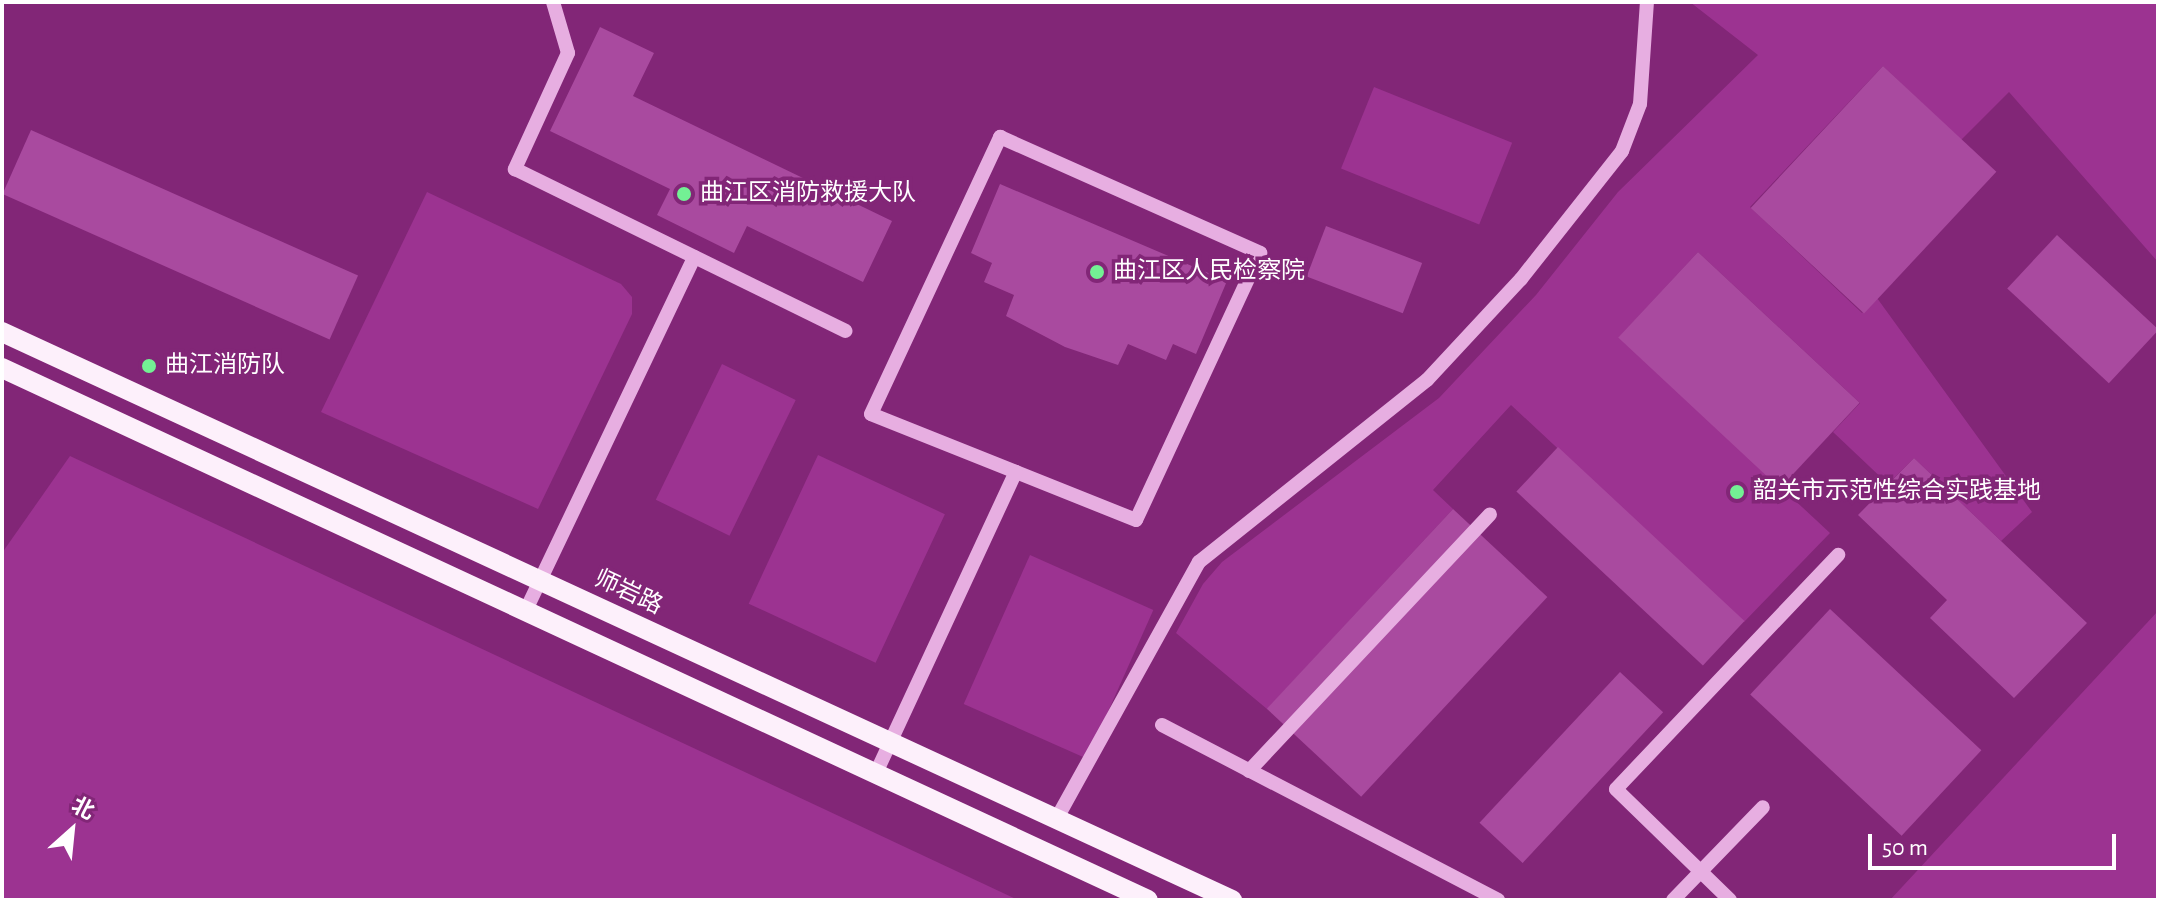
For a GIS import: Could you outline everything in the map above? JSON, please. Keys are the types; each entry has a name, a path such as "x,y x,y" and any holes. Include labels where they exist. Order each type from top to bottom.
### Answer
{"main road":[{"name":"师岩路","path":"2,332 1232,900"},
{"path":"2,368 1148,900"}],"street":[{"path":"553,2 568,53 515,169 845,331"},
{"path":"1057,818 1199,562 1427,380 1521,279 1622,151 1640,104 1647,2"},
{"path":"1000,137 1260,253 1136,520 1016,472 871,414 1000,137"},
{"path":"526,610 694,257"},
{"path":"876,773 1016,472"},
{"path":"1249,771 1490,514"},
{"path":"1730,900 1616,789 1838,555"},
{"path":"1162,725 1498,900"},
{"path":"1673,900 1763,807"}],"shaded area":[{"path":"1690,2 2158,2 2158,262 2009,92 1961,140 1883,66 1750,207 1862,313 1877,298 2032,512 2001,541 1914,458 1888,484 1833,432 1860,403 1698,252 1619,337 1830,533 1744,622 1511,405 1433,490 1453,509 1267,709 1176,633 1203,584 1222,562 1439,398 1536,295 1618,192 1758,55"},
{"path":"1374,87 1512,143 1479,224 1341,169"},
{"path":"427,192 621,284 632,297 632,314 538,509 321,412"},
{"path":"722,364 796,400 730,536 656,500"},
{"path":"818,455 945,514 876,663 749,604"},
{"path":"70,456 1018,900 2,900 2,553"},
{"path":"1030,555 1153,610 1087,759 964,704"},
{"path":"2158,611 2158,900 1890,900"}],"building":[{"path":"600,27 654,53 633,96 892,221 863,282 747,226 734,253 657,215 670,189 550,131"},
{"path":"1883,66 1996,172 1864,314 1751,208"},
{"path":"31,130 358,276 330,340 3,194"},
{"name":"曲江区人民检察院","path":"1000,184 1227,281 1196,354 1173,344 1166,360 1128,344 1118,365 1065,347 1006,316 1014,295 984,282 992,263 971,253"},
{"path":"1326,226 1422,263 1403,313 1307,276"},
{"path":"2057,235 2158,329 2109,383 2007,288"},
{"path":"1698,252 1860,403 1780,488 1618,338"},
{"path":"1558,447 1744,621 1703,666 1516,492"},
{"path":"1914,458 2087,623 2014,698 1930,618 1947,600 1858,515"},
{"path":"1453,509 1547,597 1361,797 1267,709"},
{"path":"1830,609 1981,750 1902,836 1750,695"},
{"path":"1620,672 1663,712 1523,863 1480,823"}],"place":[{"name":"曲江区消防救援大队","path":"684,194"},
{"name":"曲江区人民检察院","path":"1097,272"},
{"name":"曲江消防队","path":"149,366"},
{"name":"韶关市示范性综合实践基地","path":"1737,492"}]}
